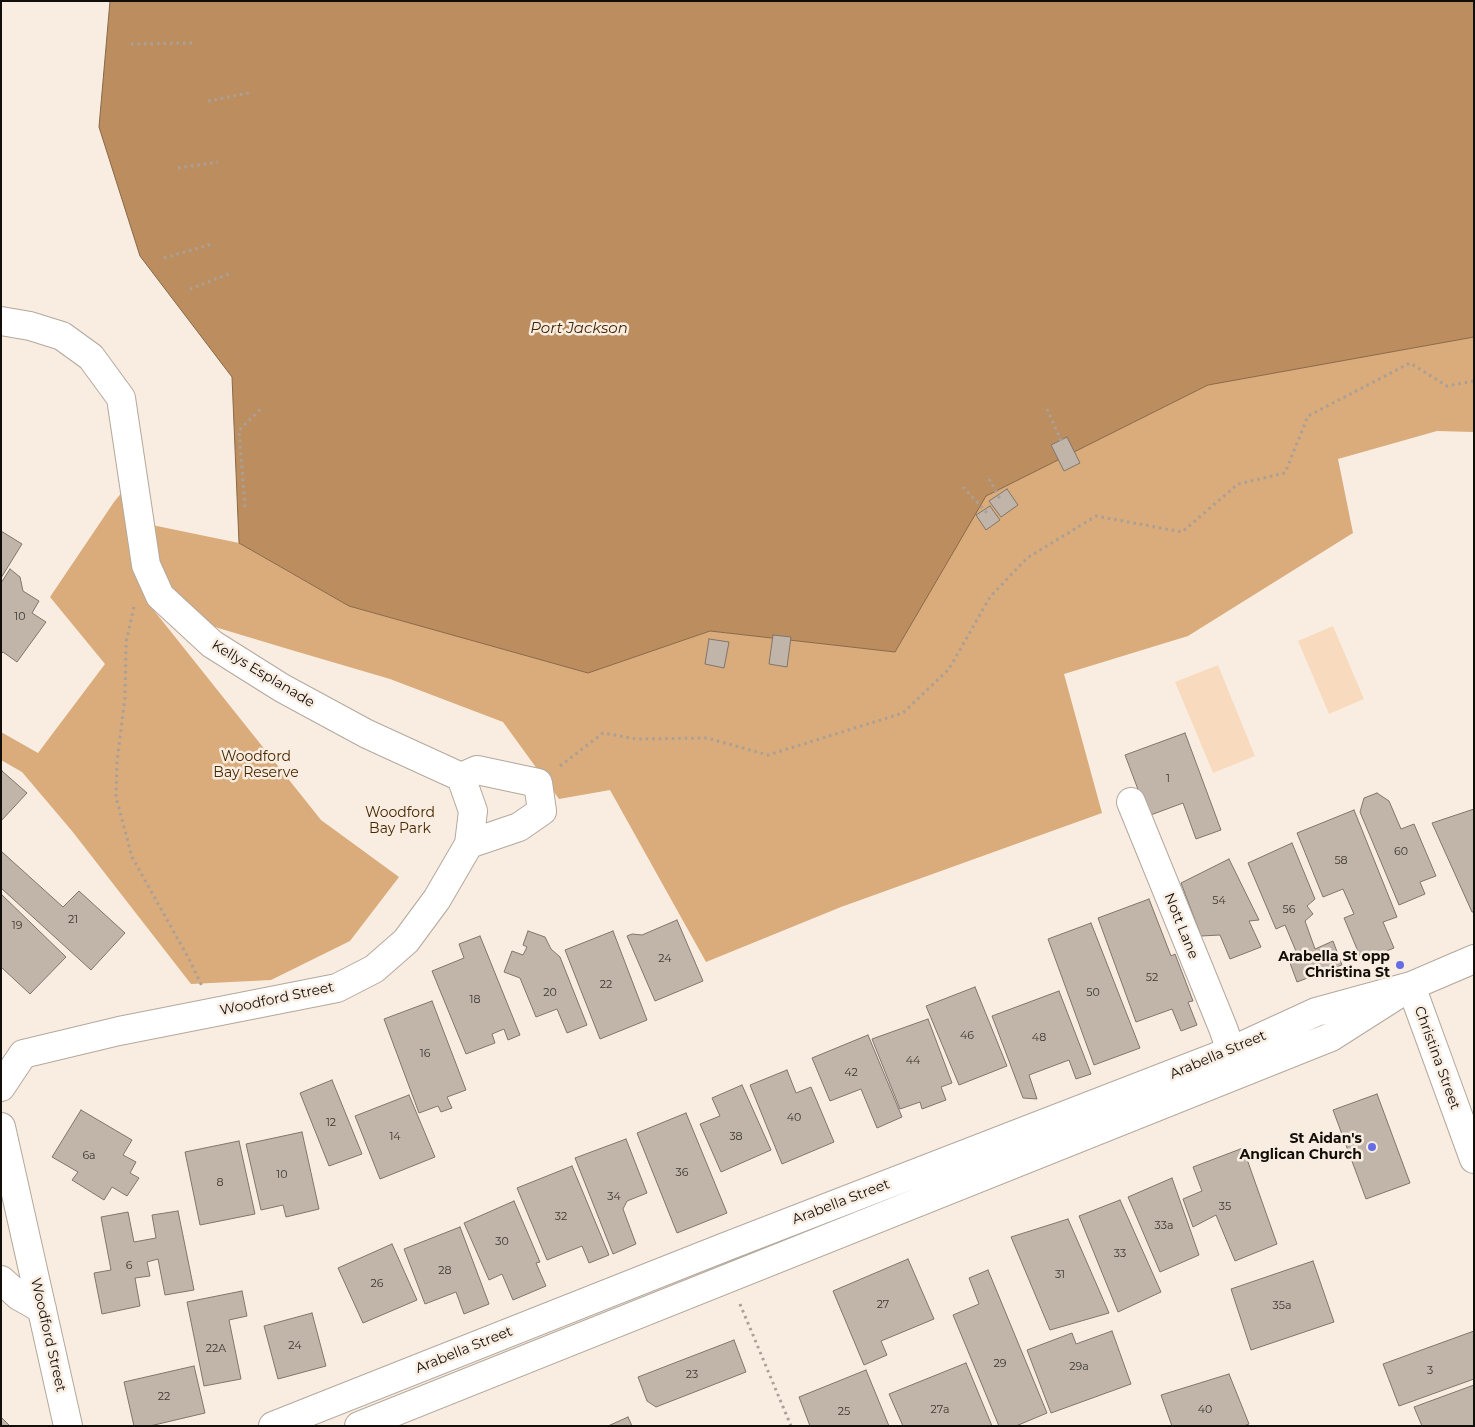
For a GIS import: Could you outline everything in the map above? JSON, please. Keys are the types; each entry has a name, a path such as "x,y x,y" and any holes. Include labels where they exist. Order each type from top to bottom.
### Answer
{"street":[{"name":"Kellys Esplanade","path":"1,321 30,326 62,336 92,357 122,398 146,565 160,596 212,644 282,688 367,734 461,777"},
{"path":"461,777 477,770 538,783 542,811 519,827 469,844"},
{"name":"Woodford Street","path":"1,1087 23,1054 119,1031 336,988 374,969 406,941 437,899 469,844 473,811 461,777"},
{"name":"Nott Lane","path":"1130,802 1223,1028 1230,1051"},
{"name":"Arabella Street","path":"273,1426 1230,1051 1316,1012 1411,986 1474,959"},
{"name":"Arabella Street","path":"359,1426 1330,1037 1411,986"},
{"name":"Christina Street","path":"1411,986 1474,1159"},
{"name":"Woodford Street","path":"1,1127 68,1426"},
{"path":"1,1280 19,1296 42,1309"}],"path":[{"path":"131,44 195,44"},
{"path":"208,101 254,92"},
{"path":"178,168 218,162"},
{"path":"164,258 212,244"},
{"path":"190,289 229,274"},
{"path":"538,783 603,733 636,739 707,738 768,755 903,713 949,669 990,597 1027,558 1096,516 1182,532 1238,484 1285,473 1308,416 1401,367 1410,363 1447,386 1474,381"},
{"path":"245,506 239,430 262,408"},
{"path":"1047,410 1063,446"},
{"path":"988,479 1000,499"},
{"path":"963,487 987,513"},
{"path":"160,596 134,605 126,642 126,698 117,762 116,797 132,857 189,959 215,1012"},
{"path":"738,1298 791,1426"}],"shaded area":[{"path":"1333,626 1364,699 1329,714 1298,641"},
{"path":"1218,665 1255,756 1213,773 1175,682"}],"green space":[{"name":"Woodford Bay Reserve","path":"1474,337 1474,432 1437,431 1338,459 1353,533 1188,636 1064,674 1102,813 841,907 706,962 610,790 559,799 503,722 390,679 152,608 321,820 399,877 350,941 271,980 191,984 72,831 22,772 1,760 1,732 38,753 105,664 50,597 114,502 140,470 152,525 239,543 349,606 588,673 710,631 895,652 985,496 1208,385"}],"water":[{"name":"Port Jackson","path":"110,1 1474,1 1474,337 1208,385 986,496 895,652 710,631 588,673 349,606 239,543 232,377 140,256 99,127"}],"building":[{"path":"1067,437 1080,463 1064,471 1051,445"},
{"path":"1007,489 1018,505 1001,517 989,501"},
{"path":"990,506 1000,520 986,530 976,515"},
{"path":"1,531 22,544 1,578"},
{"path":"10,569 20,577 23,591 39,601 32,613 46,622 17,662 3,652 1,654 1,583"},
{"path":"773,635 791,637 787,667 769,664"},
{"path":"709,639 729,642 724,668 705,664"},
{"path":"1185,733 1221,830 1196,839 1183,803 1148,816 1125,755"},
{"path":"1,772 27,793 1,821"},
{"path":"1377,793 1389,801 1401,829 1414,824 1436,876 1420,882 1425,894 1399,905 1360,812 1364,798"},
{"path":"1474,809 1474,912 1472,912 1432,823"},
{"path":"1354,810 1397,917 1383,922 1394,948 1362,961 1344,918 1354,914 1343,889 1323,897 1297,833"},
{"path":"1292,843 1315,899 1307,906 1313,914 1305,921 1315,949 1333,941 1342,965 1297,982 1290,963 1298,956 1285,925 1276,929 1248,863"},
{"path":"1,851 63,907 79,891 125,933 91,970 1,888"},
{"path":"1229,859 1259,920 1249,921 1261,947 1230,959 1220,935 1201,936 1181,883"},
{"path":"1,894 66,957 30,994 1,967"},
{"path":"1149,899 1171,956 1175,954 1193,1001 1188,1002 1197,1025 1181,1031 1172,1009 1136,1022 1098,918"},
{"path":"677,920 703,981 655,1001 627,936 632,934 642,935"},
{"path":"1091,923 1140,1048 1094,1065 1048,939"},
{"path":"528,931 545,937 551,949 560,957 587,1025 567,1033 557,1009 536,1017 520,978 504,972 512,951 523,955 527,947 523,945"},
{"path":"613,931 647,1020 600,1039 565,950"},
{"path":"480,936 520,1035 508,1040 504,1029 492,1034 495,1043 466,1054 432,971 464,958 459,944"},
{"path":"975,987 1007,1066 959,1085 926,1006"},
{"path":"1059,991 1091,1074 1076,1079 1069,1060 1029,1075 1037,1099 1023,1098 992,1016"},
{"path":"432,1001 466,1090 447,1097 452,1108 441,1112 438,1106 419,1113 384,1019"},
{"path":"928,1019 952,1083 941,1087 946,1100 922,1109 920,1102 900,1109 872,1039"},
{"path":"868,1035 902,1117 877,1128 861,1089 830,1101 812,1058"},
{"path":"787,1070 796,1093 811,1087 834,1142 782,1164 750,1085"},
{"path":"332,1080 362,1154 329,1166 300,1093"},
{"path":"742,1085 771,1150 721,1172 700,1124 720,1116 712,1098"},
{"name":"St Aidan's Anglican Church","path":"1377,1094 1410,1183 1366,1199 1333,1110"},
{"path":"409,1095 435,1157 380,1179 355,1116"},
{"path":"81,1110 132,1140 123,1155 136,1162 130,1173 139,1178 127,1196 112,1187 104,1200 72,1180 78,1172 52,1157"},
{"path":"686,1113 727,1213 677,1233 637,1133"},
{"path":"302,1132 319,1209 286,1217 283,1205 261,1210 246,1144"},
{"path":"626,1139 647,1193 627,1201 623,1209 636,1244 613,1254 575,1158"},
{"path":"239,1141 255,1214 200,1225 185,1152"},
{"path":"1243,1148 1277,1244 1235,1261 1216,1215 1193,1227 1183,1199 1202,1191 1193,1167"},
{"path":"572,1166 609,1255 589,1263 582,1246 547,1260 517,1188"},
{"path":"1172,1178 1199,1255 1160,1272 1128,1197"},
{"path":"1120,1200 1161,1292 1118,1312 1079,1216"},
{"path":"514,1201 540,1262 536,1263 546,1286 513,1300 502,1274 489,1280 464,1223"},
{"path":"178,1211 194,1290 165,1295 158,1259 147,1262 150,1276 135,1278 140,1306 102,1314 94,1273 111,1270 101,1217 128,1212 134,1242 156,1238 152,1215"},
{"path":"1068,1219 1109,1313 1050,1330 1011,1237"},
{"path":"460,1227 489,1304 464,1314 456,1292 425,1304 404,1249"},
{"path":"392,1244 417,1300 363,1323 338,1268"},
{"path":"908,1259 934,1319 881,1341 887,1355 864,1365 833,1291"},
{"path":"1313,1261 1334,1322 1251,1350 1231,1289"},
{"path":"988,1270 1047,1413 1016,1426 999,1426 953,1315 979,1304 969,1278"},
{"path":"242,1291 247,1316 229,1320 241,1379 204,1386 187,1302"},
{"path":"312,1313 326,1366 278,1379 264,1326"},
{"path":"1112,1331 1131,1384 1051,1413 1027,1350 1072,1333 1076,1344"},
{"path":"1474,1331 1474,1379 1399,1406 1383,1364"},
{"path":"734,1340 746,1372 656,1407 647,1401 638,1377"},
{"path":"966,1363 992,1426 903,1426 889,1394"},
{"path":"194,1366 205,1413 150,1426 134,1426 124,1382"},
{"path":"866,1370 889,1426 810,1426 799,1397"},
{"path":"1229,1374 1249,1424 1244,1426 1172,1426 1161,1395"},
{"path":"1474,1385 1474,1426 1422,1426 1414,1407"},
{"path":"1,1417 10,1426 1,1426"},
{"path":"628,1417 632,1426 608,1426"}],"place":[{"name":"Arabella St opp Christina St","path":"1400,965"},
{"name":"St Aidan's Anglican Church","path":"1372,1147"}],"park label":[{"name":"Woodford Bay Park","path":"400,822"}]}
